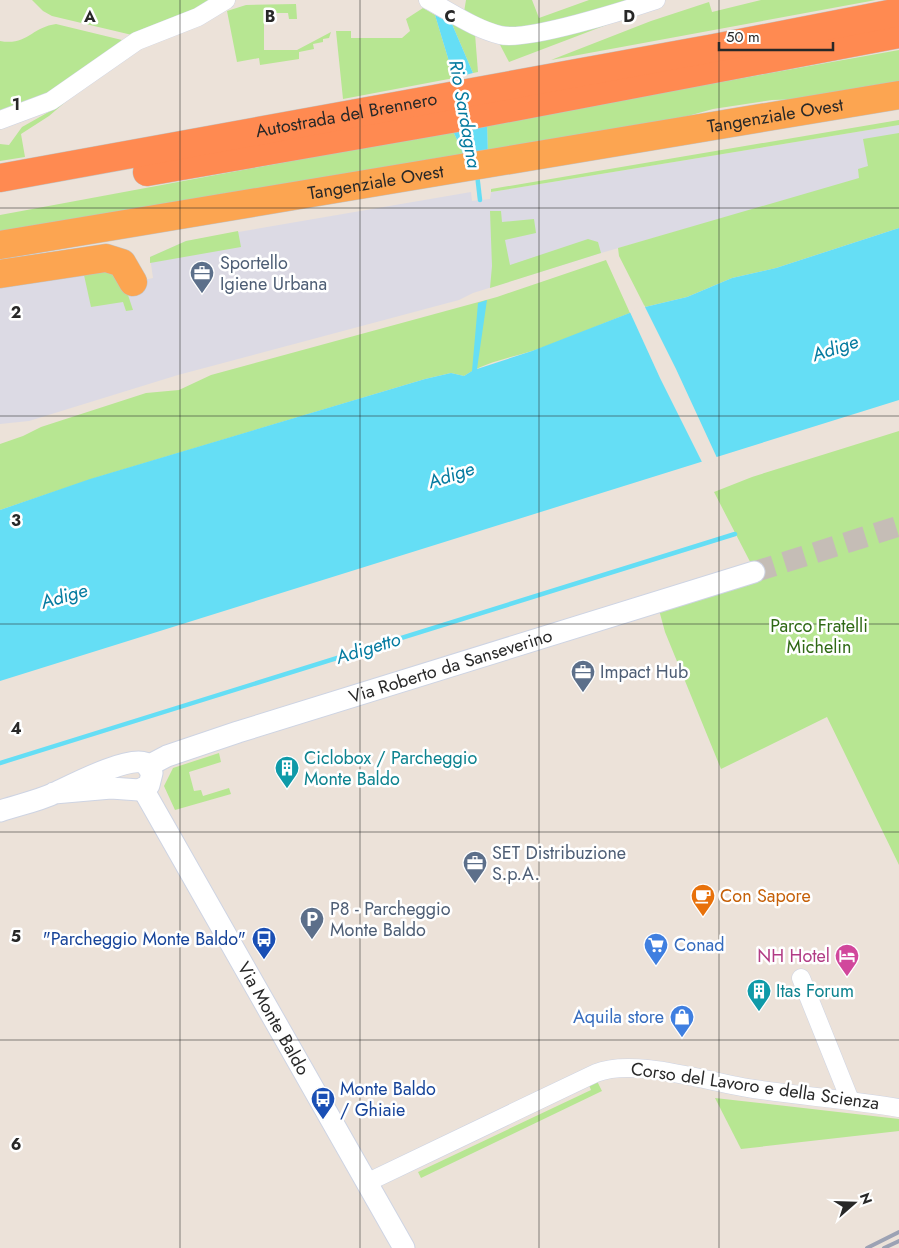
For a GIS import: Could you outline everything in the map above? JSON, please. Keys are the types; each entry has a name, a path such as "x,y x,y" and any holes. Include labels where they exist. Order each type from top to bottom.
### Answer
{"highway":[{"name":"Autostrada del Brennero","path":"0,198 483,101 899,12"},
{"name":"Autostrada del Brennero","path":"483,101 899,34"},
{"name":"Tangenziale Ovest","path":"0,262 899,96"},
{"name":"Autostrada del Brennero","path":"0,178 449,108"},
{"name":"Tangenziale Ovest","path":"0,245 478,173 899,113"},
{"path":"0,274 106,258 122,263 133,282"}],"street":[{"path":"0,120 51,101 137,41 198,17 226,0"},
{"path":"430,1 490,32 511,37 539,32 656,0"},
{"name":"Via Roberto da Sanseverino","path":"0,811 54,793 76,781 139,765 238,732 754,572"},
{"path":"139,765 152,777 149,785 139,790"},
{"name":"Via Roberto da Sanseverino","path":"54,793 111,788 139,790"},
{"name":"Via Monte Baldo","path":"139,790 404,1248"},
{"path":"802,978 850,1100"},
{"name":"Corso del Lavoro e della Scienza","path":"366,1183 596,1073 613,1067 638,1068 754,1089 850,1100 899,1108"}],"shaded area":[{"path":"899,125 899,168 601,253 473,293 459,300 178,375 29,421 0,424 0,280 102,263 125,284 153,278 150,257 186,241 471,192 472,201 490,199 491,192"}],"green space":[{"path":"32,0 218,0 132,35 52,16 43,11"},
{"path":"466,0 532,0 539,18 589,0 638,0 556,22 504,30 464,12"},
{"path":"761,0 876,0 551,60 651,21 709,2 712,12"},
{"path":"296,4 297,19 289,19 288,13 268,13 267,20 264,20 264,50 297,50 331,32 329,38 323,39 323,42 313,44 314,49 299,52 299,59 260,65 259,58 237,62 227,11 246,5"},
{"path":"423,8 435,15 454,78 343,99 336,31 351,31 351,38 402,38 410,31 406,19"},
{"path":"651,8 509,62 498,41"},
{"path":"56,24 122,40 66,87 0,112 0,41 17,41"},
{"path":"452,24 475,34 478,72 473,73"},
{"path":"899,50 899,87 805,99 772,100 713,109 641,129 488,155 487,124"},
{"path":"83,87 49,116 21,134 25,157 0,161 0,144 9,145 22,127 54,109"},
{"path":"899,120 899,125 491,192 491,189"},
{"path":"453,131 465,158 0,236 0,215"},
{"path":"899,133 899,228 776,268 732,278 687,297 645,307 619,256 618,248 859,178 858,169 868,166 863,139"},
{"path":"490,211 501,211 502,222 534,219 536,233 505,240 510,265 588,239 598,242 601,253 490,288 492,266"},
{"path":"238,231 241,247 150,263 150,257 186,241"},
{"path":"606,260 630,313 544,347 489,364 464,376 451,373 425,379 98,477 0,510 0,444 41,427 146,393 179,390 211,375 497,297"},
{"path":"102,263 126,289 133,310 126,311 123,302 91,307 82,266"},
{"name":"Parco Fratelli Michelin","path":"899,431 899,865 827,717 721,769 665,632 659,610 760,581 714,492 752,477"},
{"path":"219,753 221,762 189,772 194,791 201,790 203,796 229,788 231,794 175,810 164,786 173,768"},
{"path":"597,1081 602,1091 421,1178 418,1172 591,1090 589,1085"},
{"path":"715,1098 899,1119 899,1131 741,1149"}],"water":[{"path":"435,15 452,24 473,73 454,78"},
{"path":"487,124 488,155 465,158 453,131"},
{"name":"Adige","path":"899,228 899,400 0,681 0,510 90,479 425,379 451,373 464,376 472,371 478,303 487,300 477,369 532,351 645,307 687,297 732,278 776,268"}],"pier":[{"path":"644,305 718,460 703,464 660,378 629,310"}],"waterway":[{"name":"Rio Sardagna","path":"477,174 480,200"},
{"name":"Adigetto","path":"0,763 735,534"}],"tunnel":[{"path":"754,572 899,526"}],"railway":[{"path":"867,1248 899,1232"},
{"path":"884,1248 899,1241"}],"place":[{"name":"Sportello Igiene Urbana","path":"202,294"},
{"name":"Impact Hub","path":"583,693"},
{"name":"Ciclobox / Parcheggio Monte Baldo","path":"287,789"},
{"name":"SET Distribuzione S.p.A.","path":"475,884"},
{"name":"Con Sapore","path":"703,917"},
{"name":"P8 - Parcheggio Monte Baldo","path":"312,940"},
{"name":"\"Parcheggio Monte Baldo\"","path":"264,960"},
{"name":"Conad","path":"656,966"},
{"name":"NH Hotel","path":"847,977"},
{"name":"Itas Forum","path":"759,1012"},
{"name":"Aquila store","path":"682,1038"},
{"name":"Monte Baldo / Ghiaie","path":"323,1120"}]}
